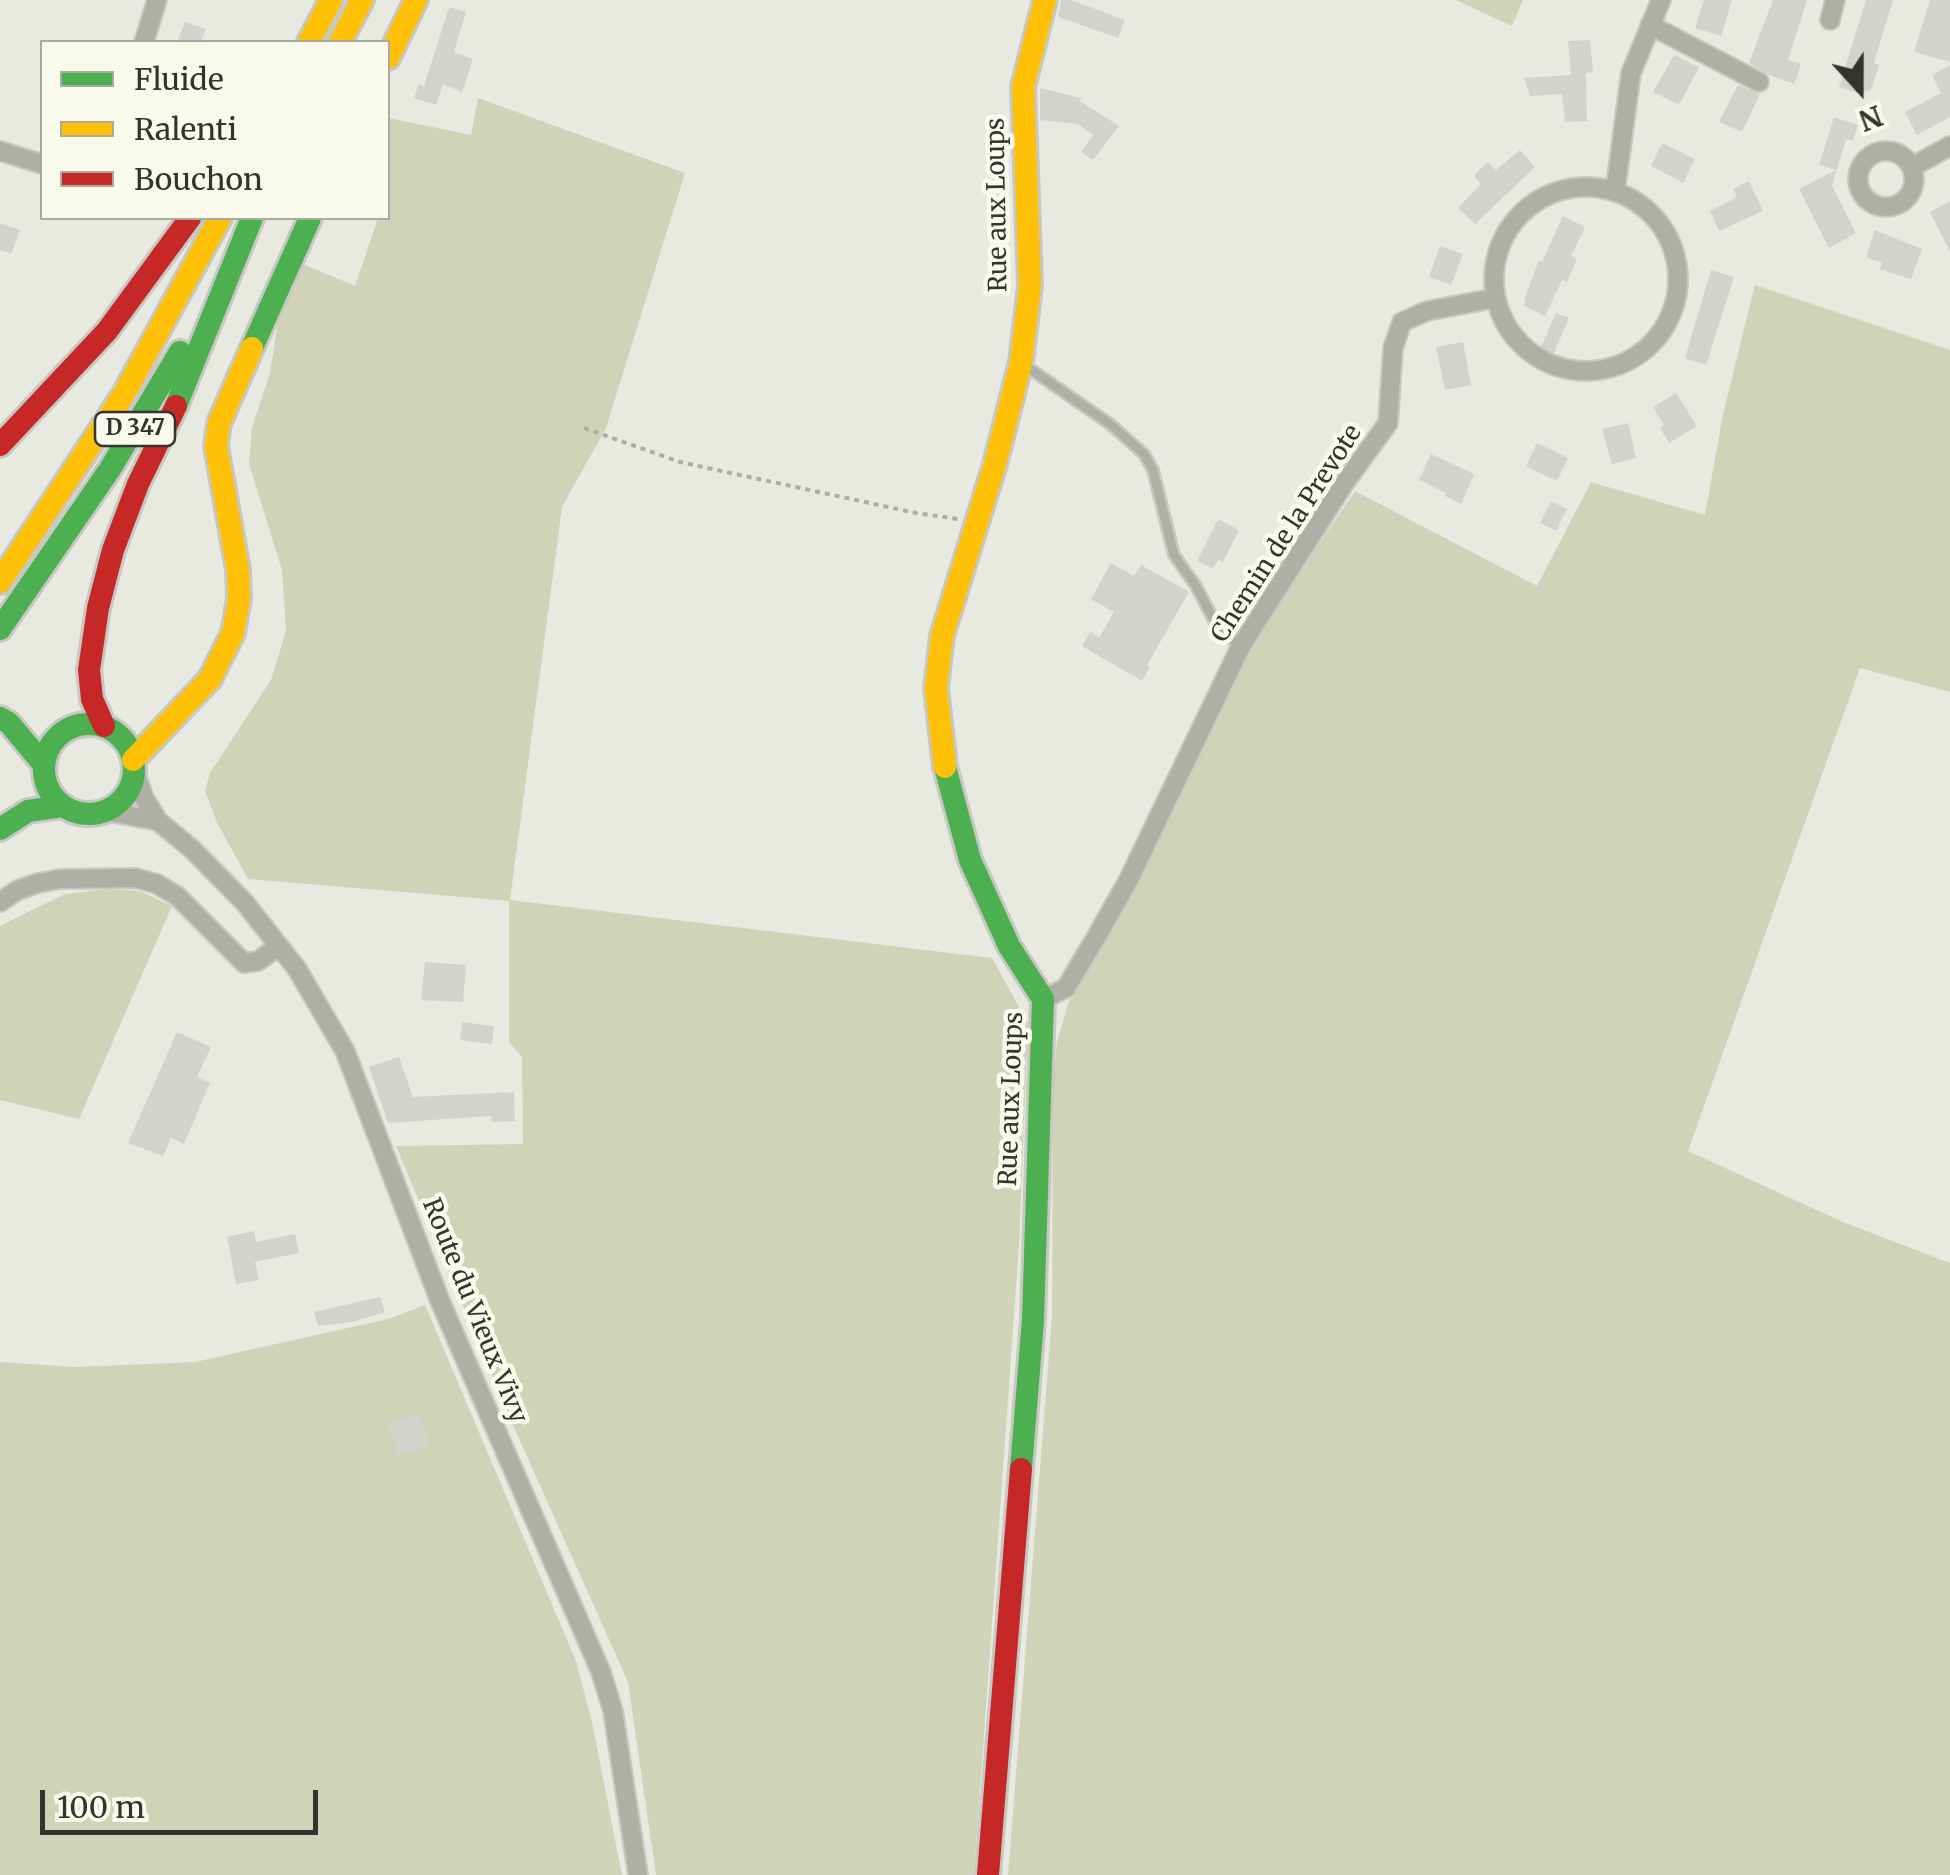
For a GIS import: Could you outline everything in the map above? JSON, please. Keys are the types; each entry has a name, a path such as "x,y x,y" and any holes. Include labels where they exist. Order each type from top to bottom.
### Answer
{"main road":[{"path":"310,40 330,0"},
{"path":"341,40 362,0"},
{"path":"390,54 416,0"},
{"name":"Rue aux Loups","path":"988,1875 1031,1355 1043,999 1009,946 970,860 946,774 936,677 942,636 978,522 1020,362 1030,286 1024,86 1045,0"},
{"path":"0,444 107,331 189,220"},
{"name":"D 347","path":"0,582 124,394 219,220"},
{"path":"134,764 92,699 89,670 98,608 113,550 138,484 190,377 251,220"},
{"name":"D 347","path":"0,629 64,540 148,408 251,220"},
{"path":"0,828 28,811 62,806 90,814 104,812 126,795 134,764 210,679 233,633 239,599 238,570 216,446 219,423 309,220"},
{"path":"4,721 39,730 87,724 111,731 168,722"},
{"path":"4,721 44,766 51,794 62,806"},
{"path":"44,766 48,750 70,728"}],"street":[{"path":"145,40 156,0"},
{"path":"1615,192 1625,102 1635,62 1661,0"},
{"path":"1830,20 1835,0"},
{"path":"1650,25 1758,82"},
{"path":"1912,167 1950,146"},
{"path":"0,151 40,163"},
{"path":"1592,187 1615,192 1652,216 1672,248 1677,266 1675,301 1660,336 1646,350 1608,368 1568,370 1545,362 1528,350 1506,322 1496,298 1496,263 1504,237 1522,214 1553,194 1592,187"},
{"name":"Chemin de la Prevote","path":"1043,999 1066,988 1128,881 1241,646 1343,485 1388,423 1393,348 1402,322 1427,311 1496,298"},
{"name":"Route du Vieux Vivy","path":"134,764 144,798 158,820 231,888 279,946 330,1023 358,1081 440,1301 601,1672 613,1711 638,1875"},
{"path":"104,812 158,820"},
{"path":"0,902 38,883 136,878 177,896 244,963 258,961 279,946"}],"lane":[{"path":"1020,362 1110,424 1144,454 1153,470 1174,555 1219,630 1241,646"}],"path":[{"path":"584,428 680,462 738,476 978,522"}],"green space":[{"path":"1456,0 1523,0 1512,26"},
{"path":"478,98 685,173 606,428 562,507 510,900 992,958 1028,1023 1019,1245 974,1875 656,1875 628,1682 513,1425 396,1146 523,1144 522,1057 509,1042 509,901 248,879 217,823 205,791 210,773 271,680 286,631 282,570 249,464 252,427 270,373 278,322 303,264 355,286 377,220 390,220 390,118 471,135"},
{"path":"1755,285 1950,350 1950,692 1860,668 1688,1151 1843,1222 1950,1263 1950,1875 1008,1875 1052,1316 1053,1079 1057,1042 1069,1001 1138,883 1259,632 1355,491 1537,586 1591,482 1705,515 1723,414"},
{"path":"107,889 140,891 172,906 79,1119 0,1100 0,926 65,894"},
{"path":"425,1305 576,1661 622,1875 0,1875 0,1362 74,1367 195,1362 388,1319"}],"building":[{"path":"1061,0 1125,20 1118,38 1058,17"},
{"path":"1704,0 1732,0 1721,36 1695,28"},
{"path":"1773,0 1807,0 1788,60 1801,64 1794,84 1749,63"},
{"path":"1866,0 1893,0 1874,63 1879,65 1870,92 1865,90 1864,95 1839,87"},
{"path":"1930,0 1950,0 1950,62 1914,52"},
{"path":"449,7 466,12 454,52 473,59 462,92 443,84 436,105 414,98 419,84 424,86"},
{"path":"185,22 206,29 202,40 178,40"},
{"path":"1590,40 1593,72 1586,73 1587,121 1565,122 1562,94 1530,96 1524,78 1571,75 1568,41"},
{"path":"1674,55 1699,67 1679,105 1653,92"},
{"path":"1950,65 1950,117 1917,135 1905,112 1941,93 1932,75"},
{"path":"1738,85 1760,94 1742,132 1719,122"},
{"path":"1040,88 1081,98 1080,101 1119,126 1093,160 1081,152 1093,135 1078,124 1040,120"},
{"path":"1834,117 1858,125 1853,141 1846,139 1832,186 1856,233 1829,248 1799,189 1836,170 1819,165"},
{"path":"1662,143 1695,159 1683,183 1651,166"},
{"path":"1520,150 1535,167 1475,224 1458,208 1481,184 1476,173 1488,162 1496,170"},
{"path":"1749,181 1763,211 1719,231 1710,211 1737,197 1733,189"},
{"path":"1950,201 1950,252 1930,212"},
{"path":"1563,216 1585,227 1571,256 1577,259 1567,282 1562,280 1545,316 1524,306 1525,297 1539,260 1542,262"},
{"path":"0,223 20,230 11,254 0,250"},
{"path":"1875,230 1922,249 1911,279 1880,269 1882,263 1866,257"},
{"path":"1440,246 1463,254 1451,285 1429,277"},
{"path":"1711,270 1734,277 1706,365 1685,358"},
{"path":"1556,313 1569,318 1550,362 1537,356"},
{"path":"1463,342 1471,385 1445,390 1436,347"},
{"path":"1676,393 1697,426 1669,443 1653,407"},
{"path":"1628,423 1636,458 1612,464 1602,429"},
{"path":"1537,443 1568,458 1557,481 1526,466"},
{"path":"1431,454 1474,474 1461,504 1419,480"},
{"path":"1551,501 1567,509 1556,531 1540,523"},
{"path":"1218,519 1239,530 1223,562 1218,559 1213,569 1197,561"},
{"path":"1111,563 1134,576 1141,565 1189,592 1147,665 1150,667 1142,681 1082,646 1090,632 1099,638 1114,612 1091,599"},
{"path":"425,962 466,965 463,1002 421,1000"},
{"path":"462,1022 494,1026 492,1044 460,1040"},
{"path":"177,1032 211,1047 197,1077 210,1083 184,1144 171,1138 163,1156 128,1143"},
{"path":"399,1057 413,1097 514,1092 515,1121 492,1122 491,1116 388,1123 369,1067"},
{"path":"254,1231 256,1242 295,1234 299,1253 255,1262 259,1280 236,1284 227,1237"},
{"path":"380,1297 385,1312 352,1322 318,1326 314,1312"},
{"path":"419,1413 430,1445 399,1455 387,1424"}],"traffic: fast":[{"path":"176,406 251,220"},
{"path":"252,348 309,220"},
{"path":"0,629 110,469 180,352"},
{"path":"0,718 9,723 44,765"},
{"path":"89,724 121,737 134,769 121,801 89,814 57,801 44,769 57,737 89,724"},
{"path":"945,767 970,860 1009,946 1043,999 1033,1320 1021,1469"},
{"path":"0,829 28,811 62,806"}],"traffic: slow":[{"path":"310,40 331,0"},
{"path":"341,40 362,0"},
{"path":"390,54 416,0"},
{"path":"945,767 936,688 942,636 995,464 1021,362 1030,286 1023,87 1045,0"},
{"path":"0,582 124,394 219,220"},
{"path":"133,760 210,679 233,633 239,599 238,570 216,446 219,423 252,348"}],"traffic: jam":[{"path":"0,445 107,331 189,220"},
{"path":"104,726 92,699 89,670 98,608 113,550 138,484 176,406"},
{"path":"988,1875 1021,1469"}]}
